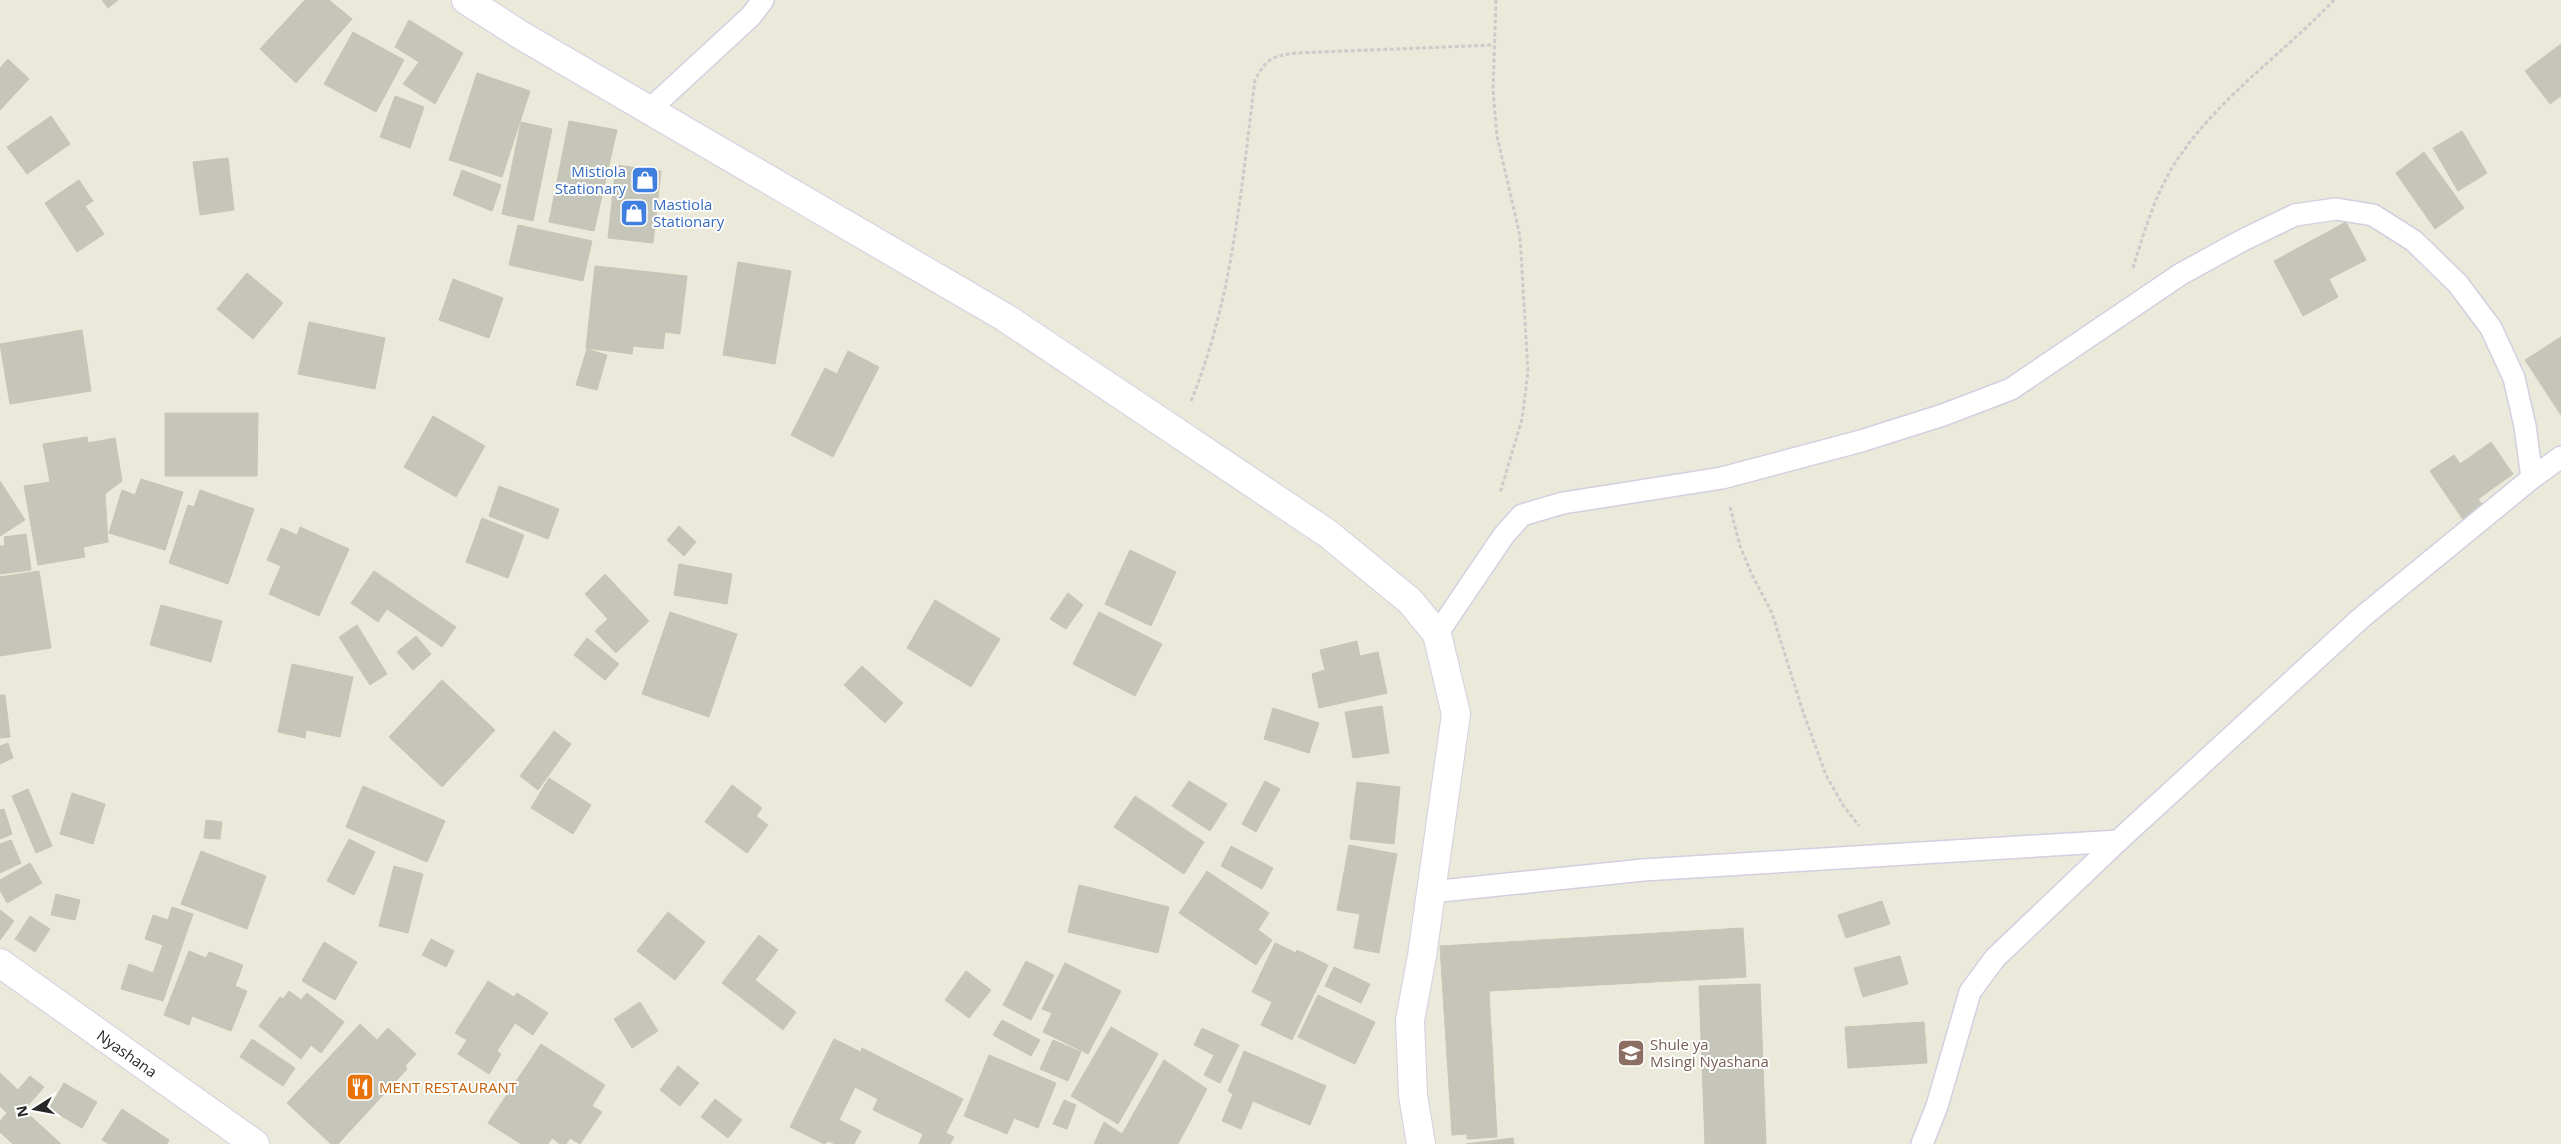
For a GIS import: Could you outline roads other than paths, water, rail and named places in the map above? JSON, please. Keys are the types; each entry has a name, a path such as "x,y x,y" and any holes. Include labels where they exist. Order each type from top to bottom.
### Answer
{"street":[{"path":"466,0 518,34 1006,318 1327,533 1410,601 1437,634 1456,714 1431,892 1410,1020 1413,1095 1421,1144"},
{"name":"Nyashana","path":"0,963 254,1144"}],"lane":[{"path":"649,110 751,16 763,0"},
{"path":"1437,634 1504,535 1522,515 1539,509 1722,478 1862,441 1943,415 2011,389 2060,357 2119,314 2181,274 2243,240 2295,215 2336,209 2373,215 2414,241 2458,284 2491,328 2514,378 2525,426 2532,478"},
{"path":"1922,1144 1937,1106 1970,992 1995,958 2118,841 2361,618 2532,478 2561,457"},
{"path":"1431,892 1643,870 1882,857 2118,841"}],"place":[{"name":"Mistiola Stationary","path":"645,180"},
{"name":"Mastiola Stationary","path":"634,213"},
{"name":"Shule ya Msingi Nyashana","path":"1631,1053"},
{"name":"MENT RESTAURANT","path":"360,1087"}]}
